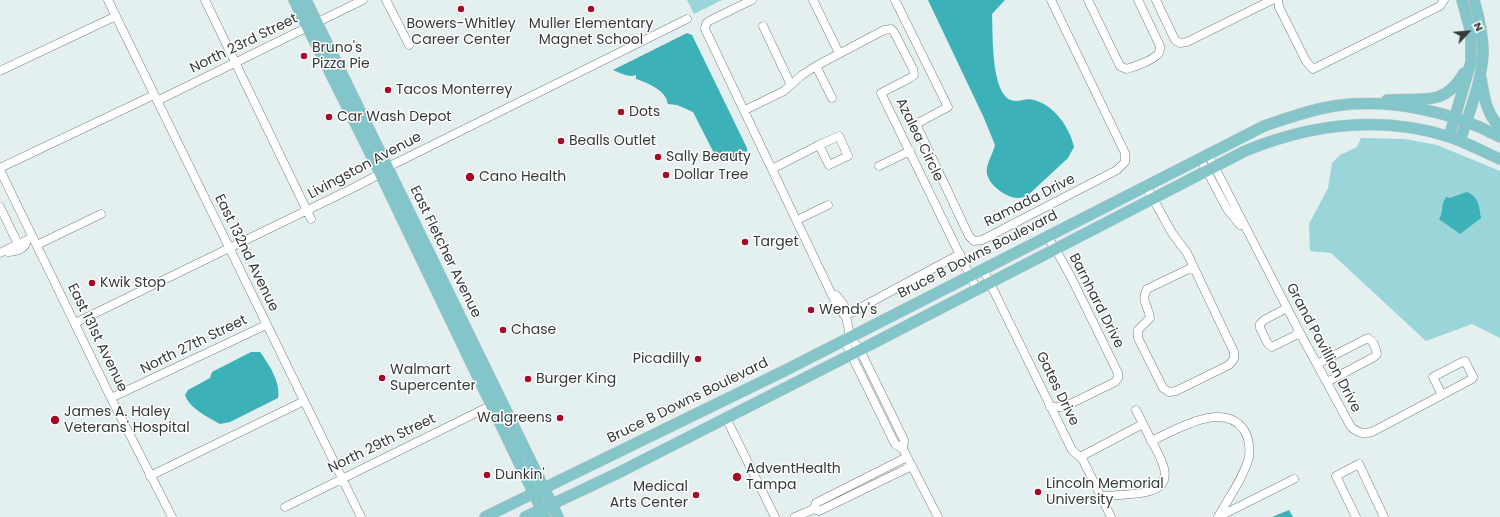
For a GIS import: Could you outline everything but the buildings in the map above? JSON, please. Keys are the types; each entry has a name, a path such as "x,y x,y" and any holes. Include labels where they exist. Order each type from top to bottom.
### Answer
{"main road":[{"name":"East Fletcher Avenue","path":"294,0 313,25"},
{"name":"East Fletcher Avenue","path":"306,0 313,25 384,171 485,367 558,517"},
{"path":"1461,120 1471,62 1471,34 1462,0"},
{"path":"1454,139 1480,72 1483,52 1482,35 1474,0"},
{"path":"1355,104 1383,100 1438,98 1454,89 1471,62"},
{"path":"1480,72 1484,100 1490,113 1500,127"},
{"name":"Bruce B Downs Boulevard","path":"485,517 784,371 1204,156 1264,126 1285,118 1310,111 1355,104 1402,106 1461,120 1500,137"},
{"name":"Bruce B Downs Boulevard","path":"525,517 543,513 552,504 616,474 855,353 1055,248 1245,151 1270,140 1326,127 1356,125 1403,127 1454,139 1500,160"},
{"name":"East Fletcher Avenue","path":"384,171 449,317 543,513"},
{"path":"449,317 461,330 471,351 485,367"},
{"path":"785,388 789,378 803,361"},
{"path":"742,410 777,384 782,379 784,371"}],"street":[{"name":"East 132nd Avenue","path":"108,0 361,517"},
{"path":"206,0 311,219"},
{"name":"North 23rd Street","path":"0,169 236,62 363,0"},
{"path":"386,0 409,44"},
{"path":"752,0 709,21 706,24 706,29 839,309 845,316"},
{"path":"745,110 784,92 802,75 839,53 813,0"},
{"name":"Ramada Drive","path":"895,0 948,107 916,124 969,236 974,241 982,240 1035,213 1117,170 1125,162 1125,153 1051,0"},
{"path":"1088,0 1120,66 1126,69 1132,68 1156,56 1160,51 1160,46 1138,0"},
{"path":"1156,0 1175,40 1180,43 1187,42 1272,0"},
{"path":"1278,0 1282,14 1306,61 1313,69 1442,3"},
{"path":"0,71 116,16"},
{"name":"Livingston Avenue","path":"75,323 355,188 384,171 687,19"},
{"path":"763,26 791,85"},
{"name":"Azalea Circle","path":"839,53 884,30 891,29 894,32 913,69 914,74 910,78 881,93 977,290"},
{"path":"816,66 832,98"},
{"path":"772,169 819,145"},
{"path":"879,166 910,151"},
{"name":"Grand Pavillion Drive","path":"1204,156 1227,208 1248,233 1351,427 1364,434 1372,432 1442,395 1472,379 1473,374 1466,361 1433,377 1442,395"},
{"name":"East 131st Avenue","path":"0,169 30,239 37,245 150,476 172,517"},
{"path":"1146,186 1172,233 1187,253 1234,352 1234,359 1229,365 1176,391 1169,392 1163,388 1138,338 1138,330 1150,318 1149,312 1144,303 1143,295 1146,289 1193,267"},
{"path":"14,199 0,206 18,244"},
{"path":"797,220 828,205"},
{"path":"37,245 101,214"},
{"name":"Barnhard Drive","path":"1047,237 1055,248 1118,373 1118,378 1115,382 1064,407 1050,407"},
{"path":"2,252 30,239"},
{"path":"2,252 9,252 23,248 30,239"},
{"path":"845,316 960,254"},
{"name":"Gates Drive","path":"983,269 1072,450 1080,456 1111,517"},
{"path":"830,288 844,305 847,338 895,444 903,450 938,517"},
{"path":"844,305 858,308"},
{"path":"1287,308 1264,320 1260,324 1260,328 1268,344 1272,347 1300,333"},
{"name":"North 27th Street","path":"112,398 266,325"},
{"path":"1317,364 1368,338 1371,340 1377,354 1327,382"},
{"path":"150,476 304,401"},
{"name":"North 29th Street","path":"285,507 492,405"},
{"path":"1101,496 1150,491 1158,487 1163,482 1165,476 1164,465 1136,410"},
{"path":"1151,441 1198,420 1226,417 1241,426 1246,434 1249,445 1249,456 1245,468 1218,517"},
{"path":"726,418 775,517"},
{"path":"1080,456 1143,424"},
{"path":"814,509 816,503 907,457"},
{"path":"1356,517 1336,476 1359,464 1384,517"},
{"path":"794,517 814,509 819,511 912,466"},
{"path":"1218,517 1294,479"}],"shaded area":[{"path":"687,0 722,0 694,14"},
{"path":"928,0 1005,0 992,14 995,71 1002,91 1010,100 1017,101 1031,99 1048,107 1065,125 1074,147 1068,158 1027,196 1018,198 1007,195 996,188 989,179 987,168 995,145 984,118"},
{"path":"687,33 692,35 747,148 747,151 744,154 737,158 723,160 716,157 693,112 677,105 668,104 664,94 652,86 636,79 636,75 627,76 613,70"},
{"path":"1361,138 1405,139 1437,145 1500,171 1500,338 1472,324 1426,341 1331,253 1310,251 1309,224 1328,188 1332,163 1340,155 1357,147"},
{"path":"1467,192 1476,199 1481,218 1460,234 1439,219 1446,197 1450,198"},
{"path":"251,352 260,352 267,362 278,386 278,398 230,422 220,424 200,412 187,400 185,395 188,390 210,378 212,372"},
{"path":"1289,510 1293,517 1272,517"}],"place":[{"name":"Bowers-Whitley Career Center","path":"461,9"},
{"name":"Muller Elementary Magnet School","path":"591,9"},
{"name":"Bruno's Pizza Pie","path":"304,56"},
{"name":"Tacos Monterrey","path":"388,90"},
{"name":"Dots","path":"621,112"},
{"name":"Car Wash Depot","path":"329,117"},
{"name":"Bealls Outlet","path":"561,141"},
{"name":"Sally Beauty","path":"658,157"},
{"name":"Dollar Tree","path":"666,175"},
{"name":"Cano Health","path":"470,177"},
{"name":"Target","path":"745,242"},
{"name":"Kwik Stop","path":"92,283"},
{"name":"Wendy's","path":"811,310"},
{"name":"Chase","path":"503,330"},
{"name":"Picadilly","path":"698,359"},
{"name":"Walmart Supercenter","path":"382,378"},
{"name":"Burger King","path":"528,379"},
{"name":"Walgreens","path":"560,418"},
{"name":"James A. Haley Veterans' Hospital","path":"55,420"},
{"name":"Dunkin'","path":"487,475"},
{"name":"AdventHealth Tampa","path":"737,477"},
{"name":"Lincoln Memorial University","path":"1038,492"},
{"name":"Medical Arts Center","path":"696,495"}]}
